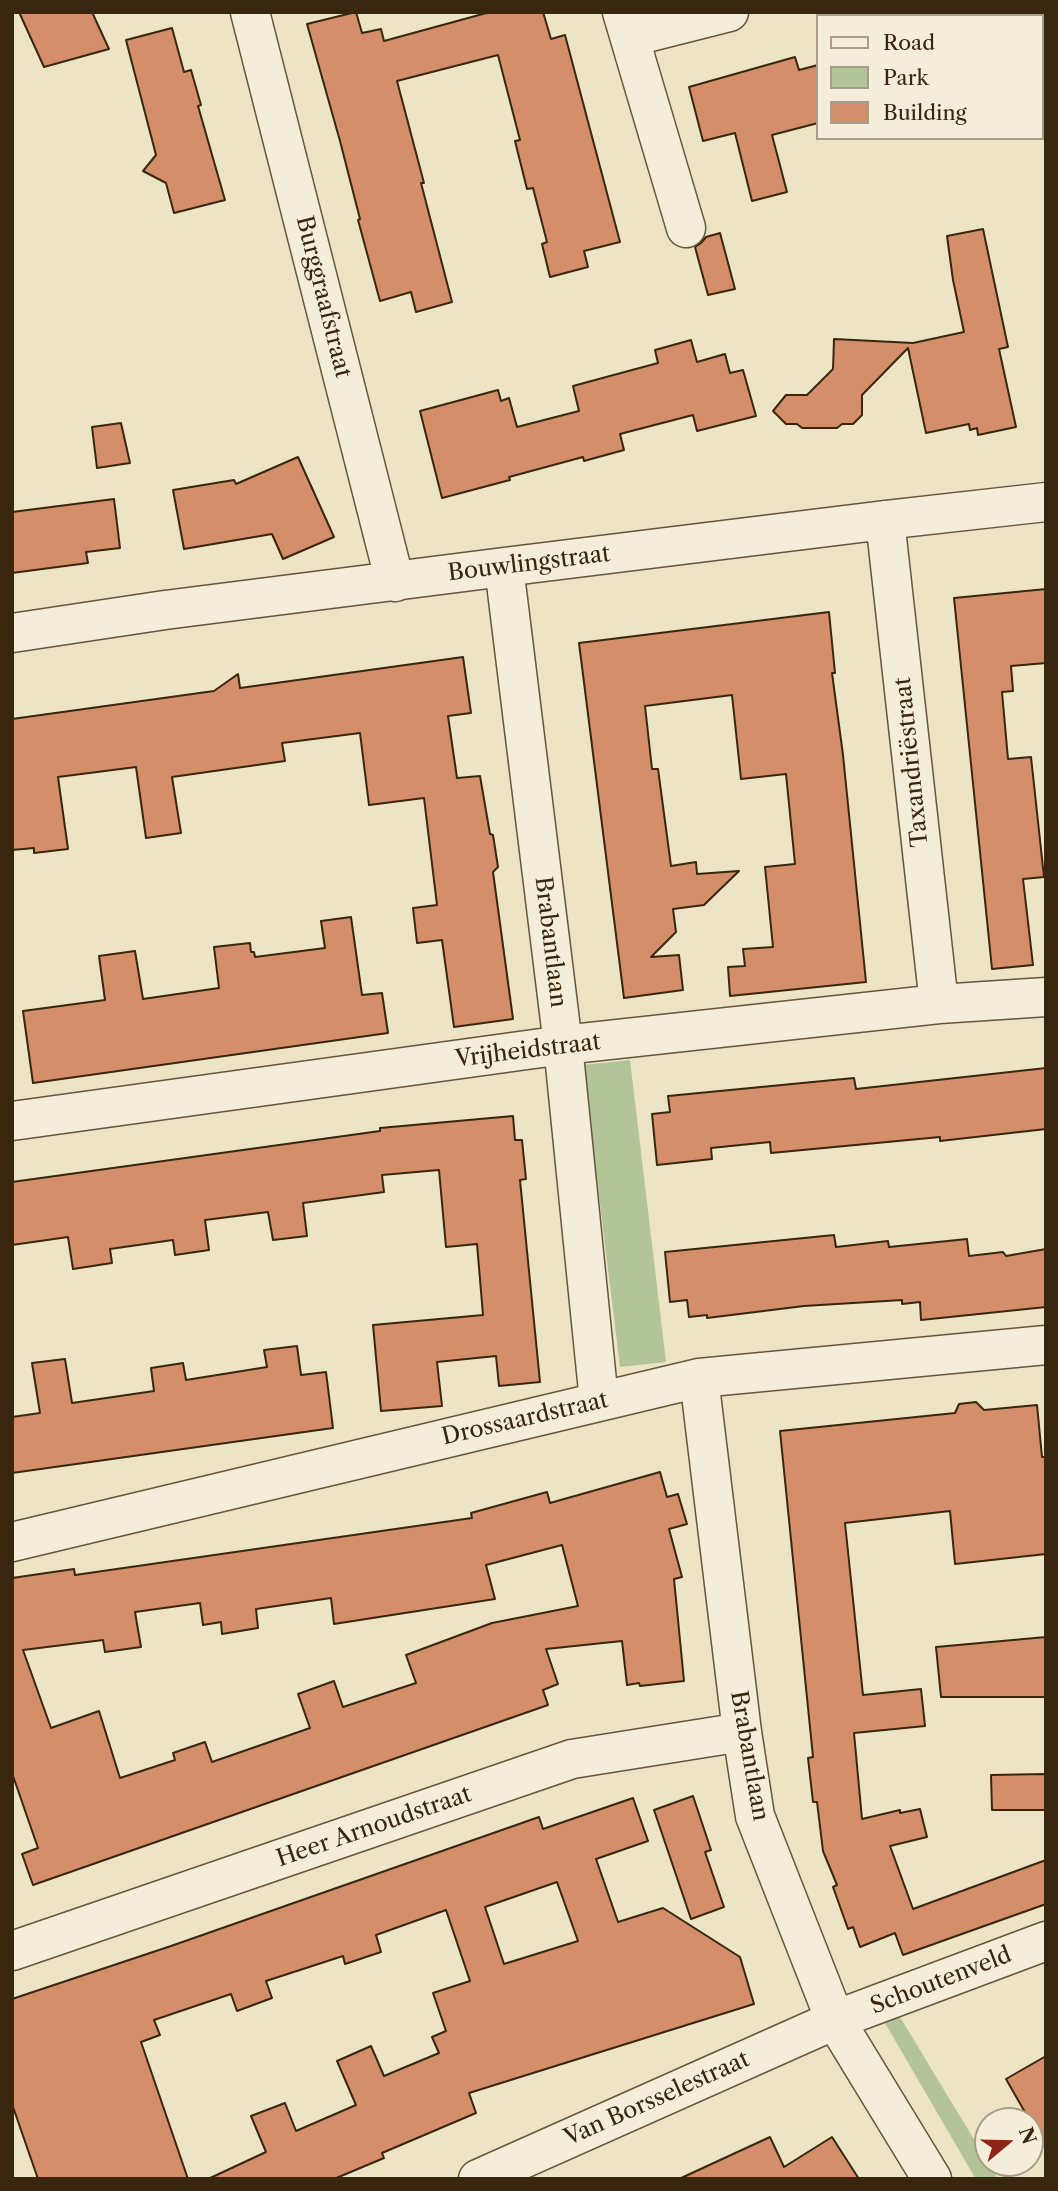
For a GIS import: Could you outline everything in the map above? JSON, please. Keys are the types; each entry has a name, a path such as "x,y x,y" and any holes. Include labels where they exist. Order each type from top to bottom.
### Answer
{"street":[{"name":"Burggraafstraat","path":"250,12 395,582"},
{"path":"686,228 626,25 729,12"},
{"name":"Bouwlingstraat","path":"12,633 165,610 504,567 1046,502"},
{"name":"Taxandriëstraat","path":"885,520 939,1004"},
{"name":"Brabantlaan","path":"504,567 563,1045 599,1401"},
{"name":"Vrijheidstraat","path":"12,1121 563,1045 939,1004 1046,998"},
{"name":"Drossaardstraat","path":"12,1542 699,1378 1046,1345"},
{"name":"Brabantlaan","path":"699,1378 742,1732 755,1816 835,2020 932,2179"},
{"name":"Heer Arnoudstraat","path":"12,1951 572,1759 742,1732"},
{"name":"Schoutenveld","path":"835,2020 1046,1941"},
{"name":"Van Borsselestraat","path":"478,2179 835,2020"}],"green space":[{"path":"630,1060 666,1362 620,1367 583,1065"},
{"path":"900,2017 974,2139 974,2176 885,2023"},
{"path":"975,2177 998,2179 976,2179"}],"building":[{"path":"19,12 92,12 109,49 44,67"},
{"path":"356,12 362,33 381,29 384,41 490,12 543,12 551,39 565,35 620,242 584,251 588,267 550,277 542,244 547,242 533,188 527,189 515,141 520,140 498,55 397,81 452,302 416,312 411,292 380,301 307,24"},
{"path":"172,28 184,72 191,70 201,105 198,106 225,200 174,213 166,183 143,171 156,155 126,40"},
{"path":"795,57 799,70 816,66 816,124 772,135 787,192 752,201 735,133 703,141 689,87"},
{"path":"983,229 1008,347 999,349 1016,427 978,435 977,428 970,430 969,424 926,433 908,348 862,395 862,415 853,424 842,424 837,428 802,428 797,424 786,424 773,411 786,395 807,395 833,369 834,339 913,343 964,332 947,236"},
{"path":"720,233 735,289 708,295 695,247 706,237"},
{"path":"691,340 697,362 725,354 730,373 743,370 756,416 697,431 693,415 620,434 624,450 584,461 583,457 442,498 420,411 498,390 501,401 509,398 517,427 579,411 573,386 658,363 655,350"},
{"path":"121,423 130,463 97,468 92,427"},
{"path":"298,457 334,537 283,559 272,534 184,549 173,490 234,480 236,484"},
{"path":"114,499 120,548 86,552 88,563 12,573 12,512"},
{"path":"1046,589 1046,663 1011,666 1013,691 1002,692 1008,759 1031,757 1044,877 1023,879 1033,965 992,969 954,598"},
{"path":"829,612 835,673 832,673 866,982 730,996 728,967 745,966 743,949 773,947 765,867 795,864 786,774 741,779 732,695 645,706 652,769 658,769 671,866 696,862 697,874 739,871 704,905 673,909 676,932 651,957 679,955 683,990 624,998 579,643"},
{"path":"463,657 471,713 448,716 457,778 480,776 490,834 493,835 498,867 493,872 513,1019 454,1027 442,940 417,943 413,908 437,905 424,798 369,805 360,733 282,743 285,761 172,777 181,833 146,838 136,767 58,777 68,849 34,853 34,848 12,850 12,719 214,691 238,674 240,688"},
{"path":"351,917 362,995 382,993 388,1033 33,1083 23,1011 105,1000 99,956 135,951 143,999 219,988 214,947 250,943 255,957 325,948 321,921"},
{"path":"1046,1068 1046,1129 940,1141 940,1137 771,1153 770,1142 711,1148 712,1159 657,1165 652,1114 670,1112 668,1096 854,1078 856,1089"},
{"path":"513,1116 515,1140 522,1140 526,1179 520,1180 540,1382 499,1386 496,1356 437,1362 442,1406 381,1411 373,1325 483,1315 477,1244 446,1247 439,1170 382,1175 384,1192 303,1203 307,1236 273,1240 268,1212 205,1220 209,1250 175,1255 173,1240 110,1249 112,1263 73,1269 68,1237 12,1245 12,1182 380,1131 380,1128"},
{"path":"834,1235 836,1247 888,1241 889,1247 967,1239 969,1256 1003,1252 1006,1256 1046,1249 1046,1307 921,1320 920,1302 902,1304 902,1300 804,1306 707,1318 707,1315 689,1317 687,1300 670,1302 665,1252"},
{"path":"297,1346 301,1375 326,1372 333,1428 12,1473 12,1417 40,1413 32,1363 65,1359 72,1403 154,1391 151,1368 183,1363 186,1380 267,1367 264,1350"},
{"path":"976,1402 984,1410 1037,1405 1042,1457 1046,1457 1046,1554 955,1564 950,1511 845,1523 863,1695 921,1689 925,1726 854,1733 862,1819 900,1810 900,1813 920,1809 927,1837 890,1846 913,1909 1046,1860 1046,1904 903,1955 895,1933 860,1947 853,1927 848,1929 833,1887 837,1885 823,1851 808,1758 813,1757 780,1431 955,1413 959,1404"},
{"path":"660,1472 667,1497 678,1494 687,1524 669,1529 682,1577 674,1579 684,1681 627,1685 622,1641 546,1649 558,1684 543,1690 548,1705 33,1885 22,1854 38,1848 12,1773 12,1578 74,1569 75,1575 472,1518 471,1513 547,1492 550,1503","holes":["562,1545 578,1606 492,1623 406,1655 416,1683 343,1707 334,1681 298,1694 310,1728 212,1762 205,1742 173,1753 175,1760 120,1778 99,1711 51,1728 23,1650 103,1640 105,1652 141,1647 135,1612 200,1603 203,1625 221,1622 222,1634 258,1628 256,1609 331,1598 334,1624 495,1599 486,1565"]},
{"path":"1046,1637 1046,1697 941,1697 936,1647"},
{"path":"1046,1774 1046,1810 992,1810 991,1775"},
{"path":"693,1796 711,1850 705,1852 724,1907 691,1919 654,1810"},
{"path":"633,1798 648,1841 596,1859 618,1922 663,1908 740,1957 754,2004 469,2093 476,2113 382,2153 384,2158 334,2179 208,2179 266,2152 251,2116 285,2103 296,2131 356,2105 337,2061 371,2046 384,2076 439,2053 432,2037 446,2031 433,1993 470,1981 446,1910 376,1935 381,1952 345,1964 343,1956 266,1981 272,1998 237,2011 231,1994 154,2020 160,2035 141,2042 188,2179 38,2179 12,2104 12,1999 539,1817 543,1829","holes":["557,1882 578,1941 504,1964 485,1907"]},
{"path":"1046,2056 1046,2149 1044,2107 1022,2107 1006,2079"},
{"path":"770,2137 784,2167 832,2137 859,2179 679,2179"}]}
